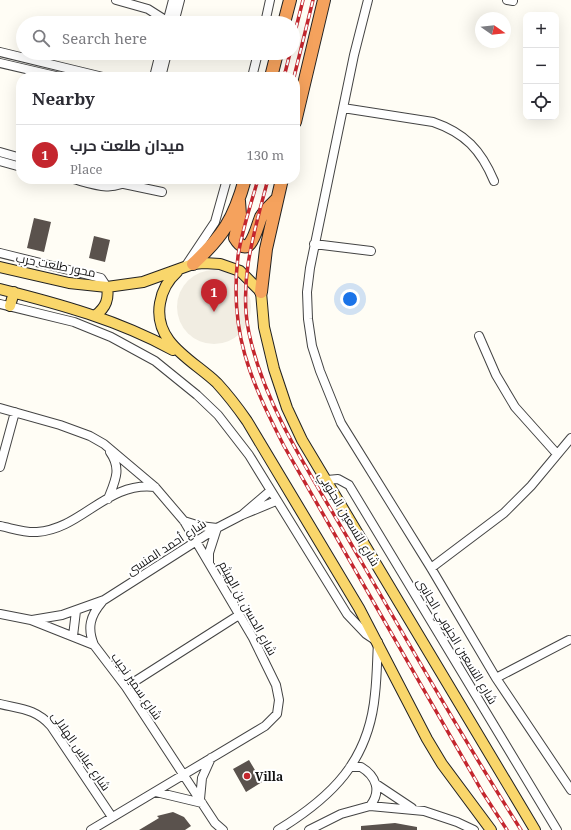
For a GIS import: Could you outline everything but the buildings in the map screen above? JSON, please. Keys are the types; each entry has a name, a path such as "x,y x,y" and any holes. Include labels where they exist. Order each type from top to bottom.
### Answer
{"highway":[{"path":"286,16 290,0"},
{"path":"300,101 324,0"},
{"path":"272,72 275,60"},
{"path":"186,267 220,237 234,214 244,184"},
{"name":"شارع التسعين الجنوبي","path":"261,292 264,263 281,184"},
{"path":"239,201 240,214 235,238 238,243 244,246 250,244 254,239 262,217 276,200"}],"main road":[{"name":"محور طلعت حرب","path":"0,267 68,283 106,287 143,282 186,267 212,263 234,268 246,275 261,292"},
{"path":"186,267 170,278 163,291 159,313 165,335 181,354 217,383 240,411 340,575 378,642 413,715 427,740 442,764 490,830"},
{"path":"96,315 105,306 107,300 106,287"},
{"path":"0,289 96,315 143,334 181,354"},
{"path":"10,306 14,292"},
{"name":"شارع التسعين الجنوبي","path":"261,292 264,327 281,392 302,440 535,830"}],"street":[{"path":"116,0 148,9 159,16"},
{"path":"171,16 173,0"},
{"path":"173,16 180,0"},
{"path":"267,16 270,0"},
{"path":"368,0 354,55 314,244 307,292 308,319 312,346 320,371 341,423 431,568 496,678 571,790"},
{"path":"0,52 16,56"},
{"path":"33,60 82,72"},
{"path":"156,72 158,60"},
{"path":"157,72 163,60"},
{"path":"253,72 256,60"},
{"path":"0,63 39,72"},
{"path":"343,108 433,122 448,127 462,136 479,152 486,162 494,181"},
{"path":"0,152 16,157"},
{"path":"0,161 16,165"},
{"path":"96,184 109,187 118,184"},
{"path":"135,184 162,192"},
{"path":"186,267 215,222 226,184"},
{"path":"314,244 371,251"},
{"path":"0,253 100,278 106,287"},
{"path":"0,304 94,329 155,362 174,375 197,395 235,435 249,455 347,614 366,634 378,642 375,695 370,722 359,753 350,767 318,802 307,812 278,830"},
{"path":"480,336 496,375 515,407 557,454"},
{"name":"شارع الحسن بن الهيثم","path":"0,408 60,425 90,436 104,444 156,487 184,521 253,638 276,685 279,700 276,714 265,726 91,830"},
{"path":"0,467 14,412"},
{"path":"431,568 504,513 531,486 571,438"},
{"path":"104,444 117,465 114,482 108,499"},
{"name":"شارع التسعين الجنوبي الجانبى","path":"327,480 338,479 349,485 557,830"},
{"path":"0,526 35,532 47,531 60,527 133,486 142,485 156,487"},
{"name":"شارع أحمد المنسى","path":"242,515 270,491"},
{"name":"شارع أحمد المنسى","path":"31,620 76,611 104,600 217,528 242,515 276,501"},
{"path":"184,521 200,526 217,528 209,553 209,563"},
{"name":"شارع أحمد المنسى","path":"94,645 90,635 90,625 94,611 104,600"},
{"path":"73,636 76,611"},
{"name":"شارع سمير نجيب","path":"0,614 31,620 94,645 126,687 201,801 215,827 224,830"},
{"path":"126,687 239,615"},
{"path":"496,678 569,640"},
{"name":"شارع عباس الهلالى","path":"0,704 33,711 42,716 51,726 112,817"},
{"path":"156,792 201,801 202,778 210,758"},
{"path":"350,767 361,767 368,771 376,784 414,809"},
{"path":"370,806 375,800 376,784"},
{"path":"309,830 341,814 370,806 414,809 440,816 474,830"}],"shaded area":[{"path":"214,270 235,276 245,286 251,307 245,328 235,338 214,344 193,338 183,328 177,307 183,286 193,276"}],"railway":[{"path":"299,16 303,0"},
{"path":"300,53 313,0"},
{"path":"285,72 288,60"},
{"path":"295,72 298,60"},
{"path":"257,184 240,246 236,284 240,332 252,377 284,446 483,793 507,830"},
{"path":"267,184 253,236 247,275 246,294 246,314 249,333 256,360 266,387 291,441 455,723 521,830"}],"place":[{"name":"ميدان طلعت حرب","path":"214,312"},
{"name":"Villa","path":"247,776"}]}
